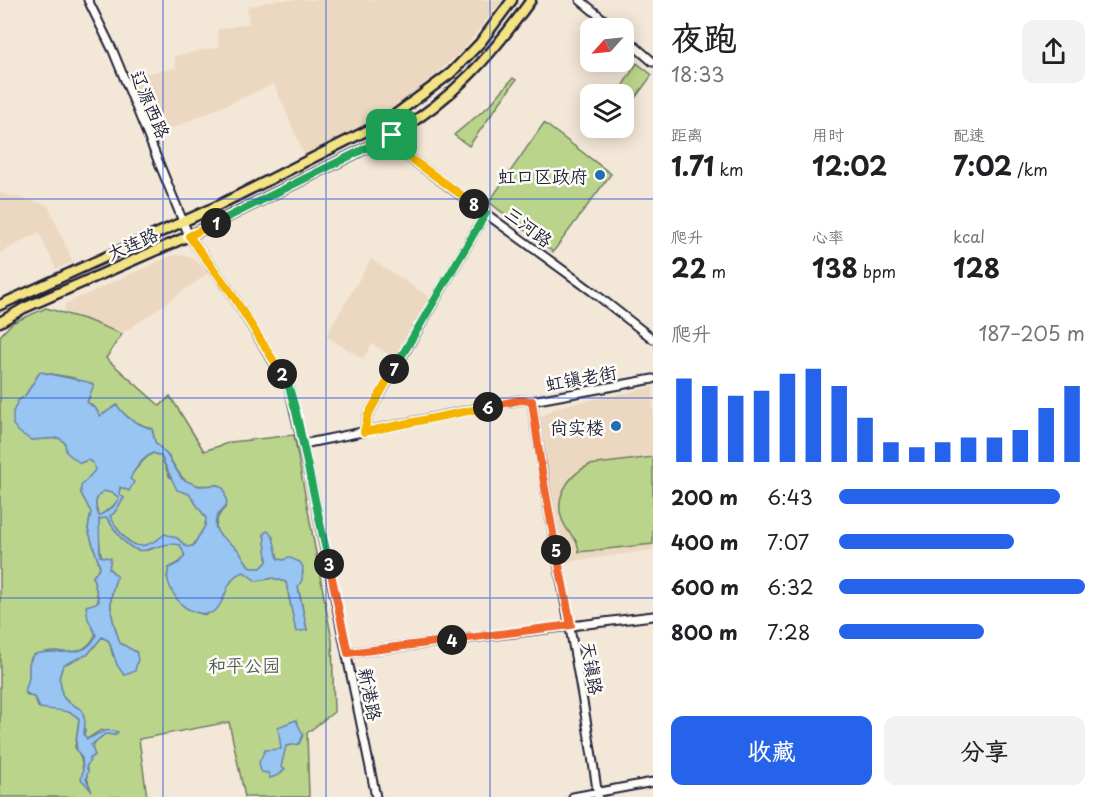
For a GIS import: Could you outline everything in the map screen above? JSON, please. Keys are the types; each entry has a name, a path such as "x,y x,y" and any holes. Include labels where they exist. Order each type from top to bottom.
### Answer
{"main road":[{"name":"大连路","path":"0,305 184,221 388,120 451,73 480,43 512,0"},
{"name":"大连路","path":"0,322 10,315 189,236 392,135 420,118 458,87 493,49 531,0"},
{"path":"0,310 10,315"}],"street":[{"name":"辽源西路","path":"88,0 113,51 189,236"},
{"path":"580,0 602,18"},
{"path":"634,46 653,62"},
{"name":"三河路","path":"392,135 403,153 653,339"},
{"path":"364,432 368,415 486,213"},
{"name":"新港路","path":"189,236 230,291 289,387 348,653 376,797"},
{"name":"虹镇老街","path":"303,444 520,400 532,401 653,379"},
{"name":"天镇路","path":"532,401 541,466 571,625 598,795"},
{"path":"348,653 653,616"},
{"path":"573,797 598,795 653,782"}],"shaded area":[{"path":"277,0 502,0 463,50 408,99 346,138 305,157 274,84 150,138 125,77 176,68 174,56 219,47 217,30 249,23 247,7"},
{"path":"0,193 48,205 73,262 56,269 39,232 0,253"},
{"path":"176,255 192,257 209,273 122,334 64,311 65,304"},
{"path":"371,259 431,298 398,353 391,355 372,344 363,359 326,336"},
{"path":"653,387 653,550 566,562 538,428 539,418 557,407"}],"green space":[{"path":"637,63 652,75 634,100 634,84 624,84 631,72 634,72"},
{"path":"513,78 516,80 469,146 454,135 490,105"},
{"path":"544,123 611,174 553,252 489,202"},
{"name":"和平公园","path":"46,308 87,320 122,334 106,358 160,406 170,396 204,451 231,442 294,435 332,640 334,712 307,733 309,797 245,797 229,722 139,739 147,797 0,797 0,336 12,323","holes":["40,372 74,378 90,396 87,402 96,409 100,416 117,406 137,423 152,429 156,445 169,457 187,482 207,486 218,485 225,508 217,520 216,529 220,537 235,548 251,568 261,568 267,562 264,535 275,547 278,559 284,560 303,572 298,586 307,630 296,631 286,582 273,578 258,581 244,572 237,574 226,588 225,595 206,615 190,610 178,598 167,577 169,568 184,560 184,551 180,544 137,549 125,542 107,518 99,518 100,550 105,563 117,576 111,602 114,626 120,644 136,652 113,656 109,641 102,637 88,654 63,665 59,678 62,694 67,701 82,710 84,735 87,739 101,730 116,735 105,734 90,752 86,766 91,790 82,779 82,762 75,747 79,719 66,711 38,707 35,698 26,694 29,664 33,655 53,651 72,653 85,647 97,631 99,620 98,598 93,577 100,567 88,529 91,512 81,493 96,470 93,463 88,460 80,463 59,438 31,440 18,401 25,396"]},
{"path":"153,453 161,456 169,476 189,493 206,518 205,526 193,546 187,547 177,538 140,547 118,530 109,516 114,513 124,498 119,494 120,487 143,460"},
{"path":"653,457 653,544 579,552 577,543 566,528 561,515 561,498 568,482 589,465"},
{"path":"103,491 113,493 120,498 99,516 96,502"}],"water":[{"path":"40,372 94,385 87,402 96,409 100,416 117,405 132,420 152,429 155,442 167,455 182,479 199,486 218,485 224,489 227,504 218,515 215,527 220,535 237,549 251,568 261,568 267,562 265,532 268,531 273,537 278,559 284,560 288,557 300,562 303,567 302,580 298,587 307,630 296,632 286,582 273,578 256,581 244,572 230,582 219,606 214,611 206,614 195,612 187,609 179,601 168,580 169,568 179,563 185,556 180,545 167,544 140,551 123,540 107,518 99,519 100,556 111,558 109,569 117,576 111,602 114,625 120,643 136,652 138,659 135,671 124,675 117,665 109,641 102,637 88,654 63,665 59,678 62,694 67,701 82,710 85,721 84,735 87,739 105,731 118,732 116,735 105,734 91,745 95,755 89,759 86,767 88,771 86,779 92,791 81,779 82,758 76,745 79,719 66,711 40,708 35,698 25,692 29,678 29,664 33,655 85,649 96,635 88,619 86,606 99,602 93,577 100,567 88,529 91,512 81,493 81,486 95,470 93,463 88,460 80,463 66,452 65,443 59,438 31,440 19,432 13,425 13,412 18,401 25,396","holes":["153,453 161,456 177,490 189,494 206,518 205,526 193,546 187,547 177,538 165,534 147,545 133,544 121,534 110,516 124,498 119,494 120,487 129,491 134,482 130,479 134,471","103,491 113,493 119,498 113,507 99,516 96,502"]},
{"path":"296,720 303,735 299,744 286,746 281,767 285,769 279,775 270,778 268,773 261,772 259,762 265,750 281,749 278,727"}],"place":[{"name":"虹口区政府","path":"600,175"},
{"name":"尚实楼","path":"616,426"}],"route":[{"path":"392,135 403,153 486,213 368,415 364,432 520,400 532,401 541,466 571,625 348,653 289,387 230,291 189,236 392,135"}]}
